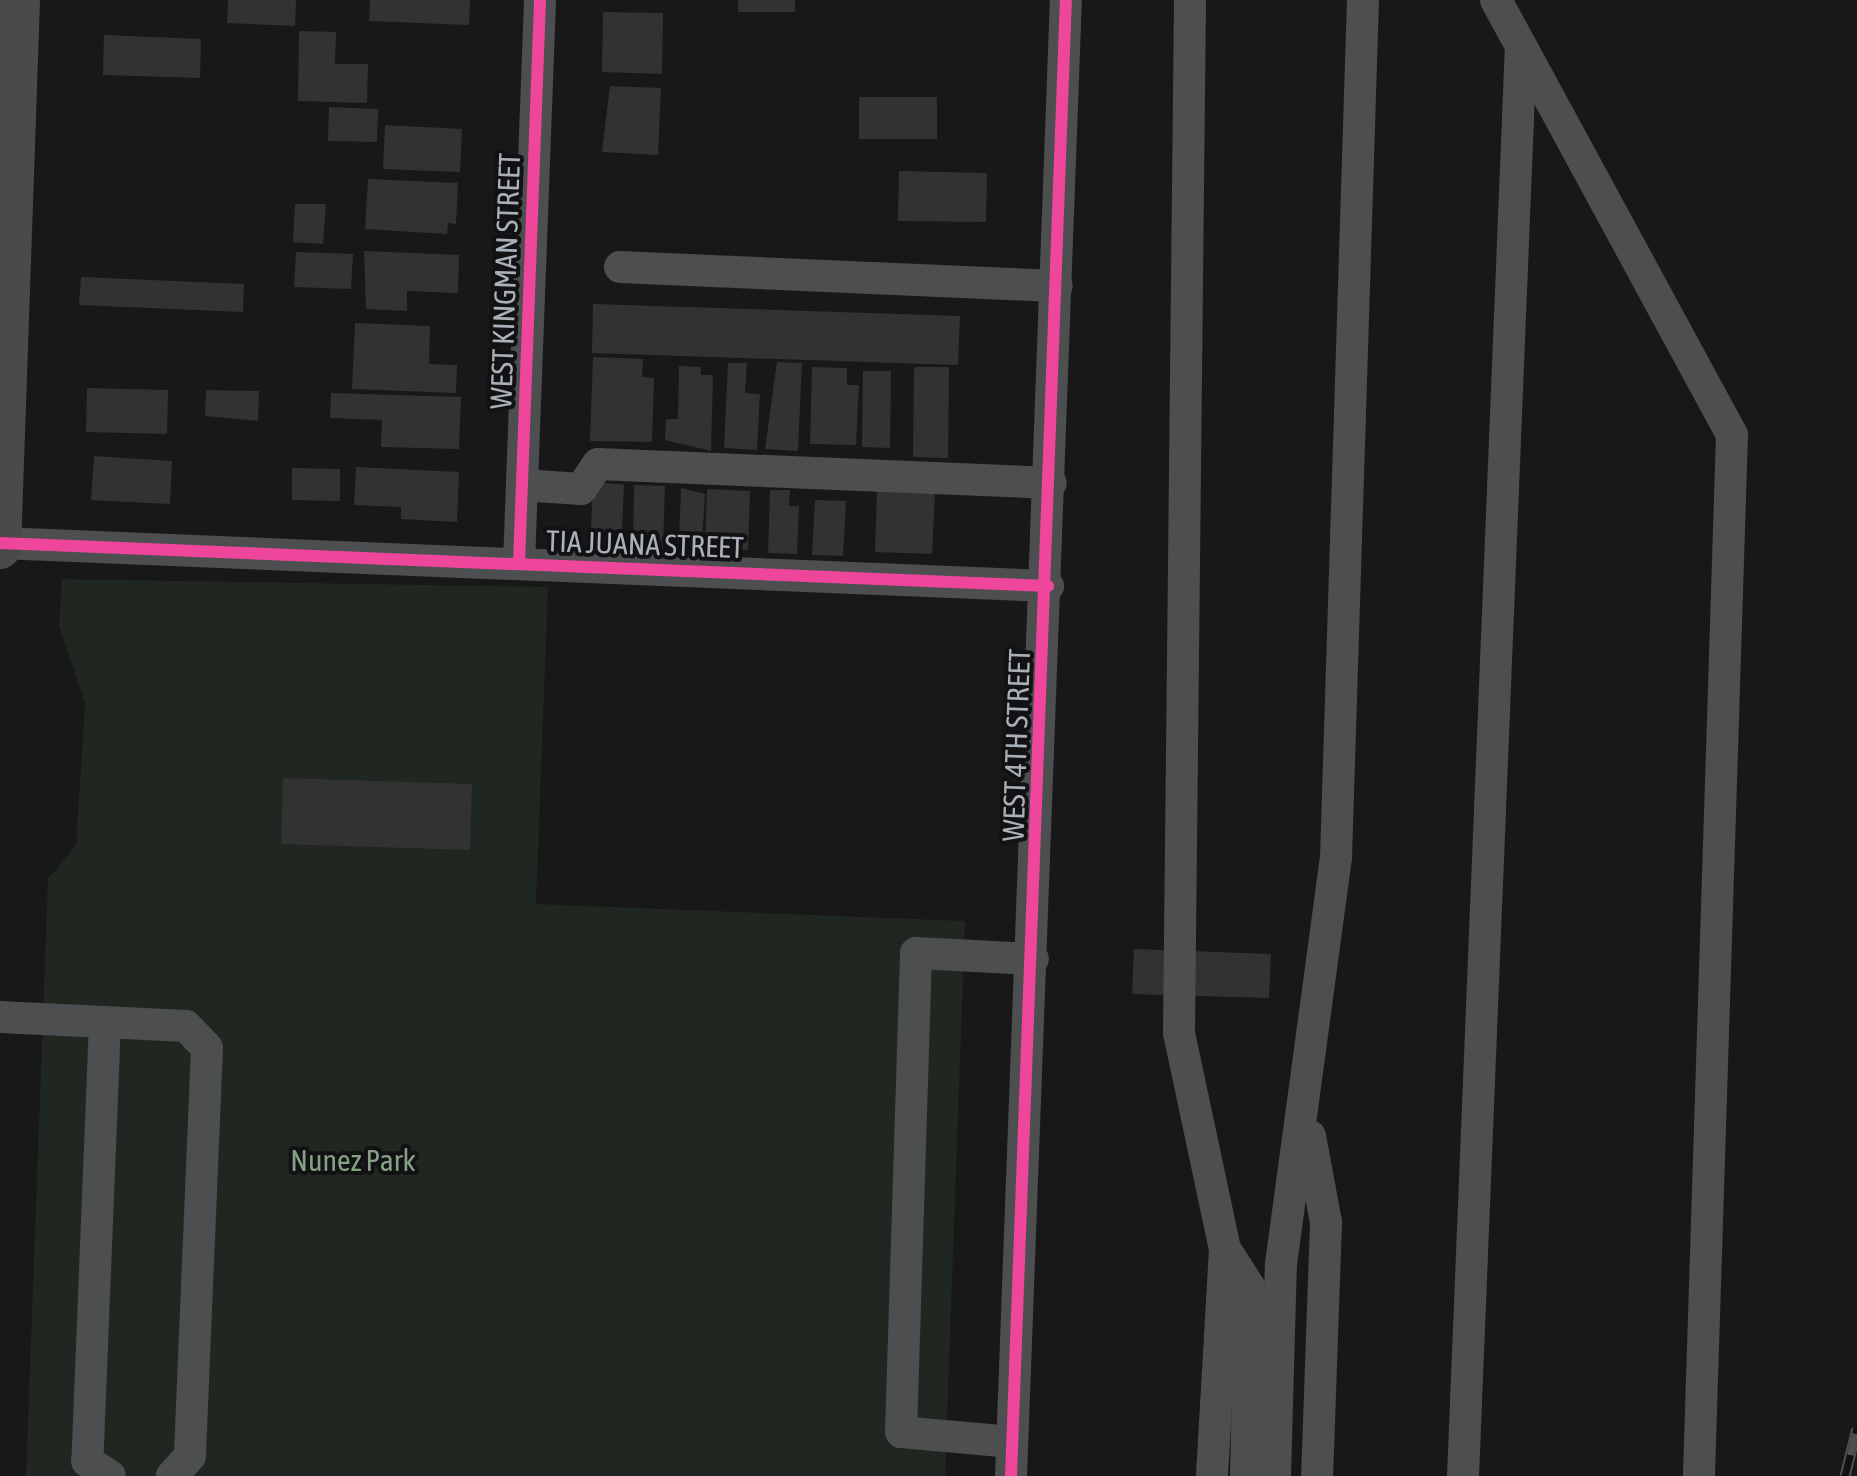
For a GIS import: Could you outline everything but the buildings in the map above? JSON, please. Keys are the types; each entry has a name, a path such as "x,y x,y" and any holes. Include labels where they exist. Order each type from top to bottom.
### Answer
{"main road":[{"path":"0,545 12,24"}],"street":[{"name":"WEST KINGMAN STREET","path":"518,564 540,0"},
{"path":"1190,0 1179,1033 1225,1249 1212,1476"},
{"path":"1275,1476 1281,1264 1336,858 1363,0"},
{"path":"1496,0 1732,435 1699,1476"},
{"name":"WEST 4TH STREET","path":"1011,1476 1048,586 1066,8"},
{"path":"1463,1476 1522,48"},
{"path":"620,266 1057,286"},
{"path":"522,485 582,489 598,464 1051,484"},
{"name":"TIA JUANA STREET","path":"0,545 1048,586"},
{"path":"1012,1442 901,1432 916,953 1032,959"},
{"path":"0,1017 186,1026 208,1048 190,1456 172,1476"},
{"path":"105,1022 87,1461 110,1476"},
{"path":"1305,1108 1326,1222 1317,1476"},
{"path":"1225,1249 1250,1288 1246,1476"}],"green space":[{"name":"Nunez Park","path":"62,579 548,587 536,904 965,921 945,1476 26,1476 48,879 76,845 85,703 59,626"}],"railway":[{"path":"1845,1476 1857,1428"}],"cycle path":[{"path":"519,563 540,0"},
{"path":"1011,1476 1066,0"},
{"path":"0,543 1048,586"}]}
